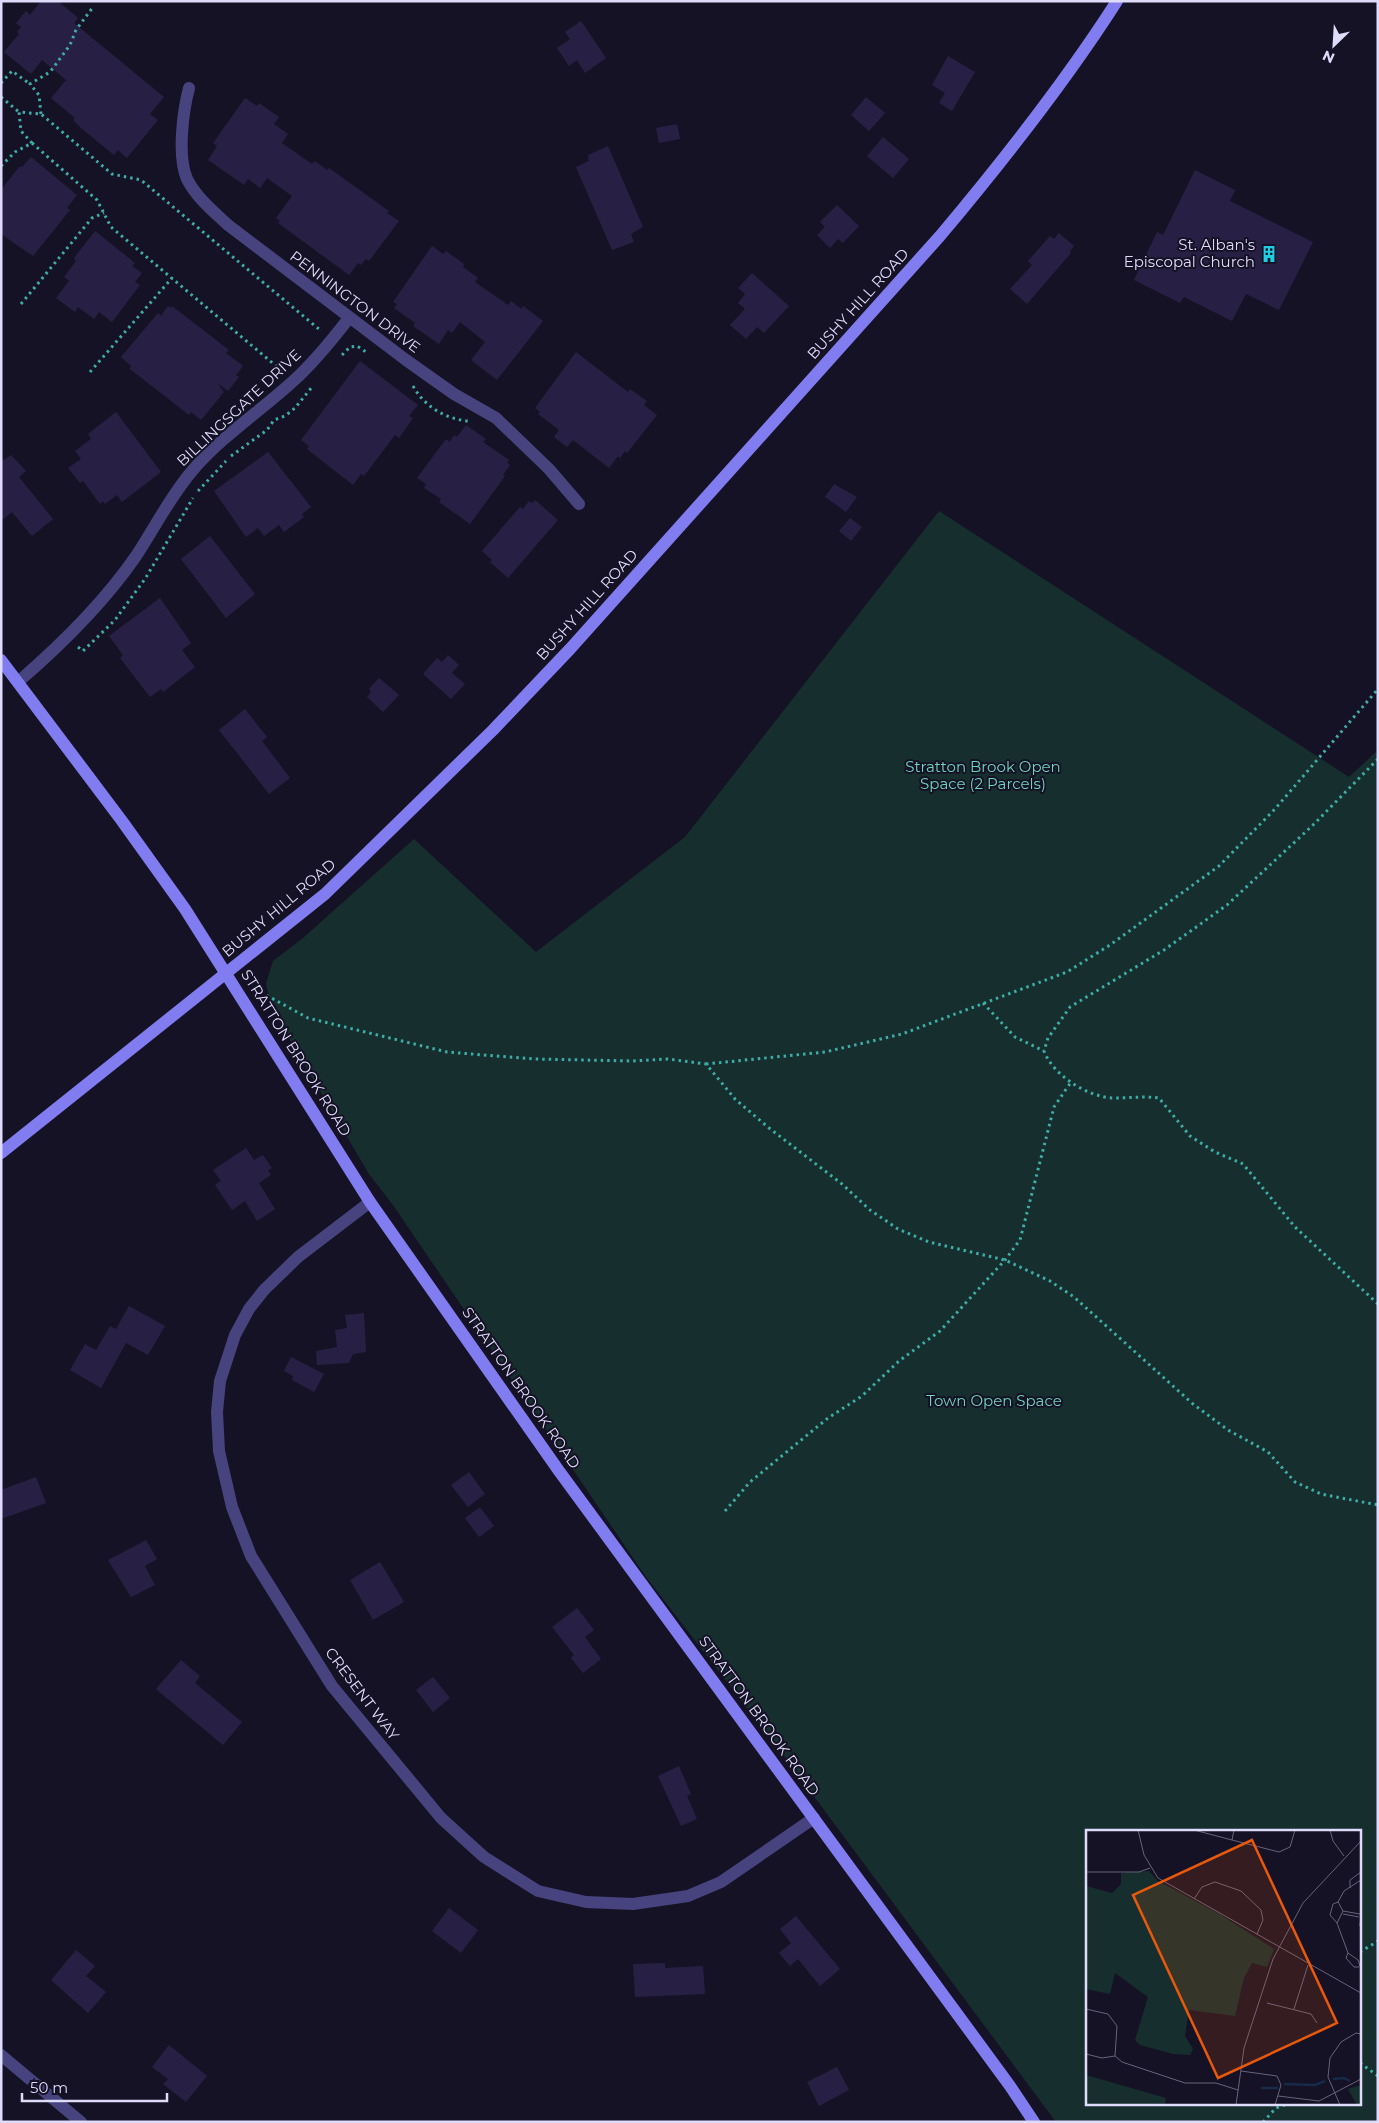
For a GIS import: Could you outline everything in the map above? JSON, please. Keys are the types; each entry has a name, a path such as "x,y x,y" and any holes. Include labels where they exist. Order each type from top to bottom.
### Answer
{"street":[{"name":"BUSHY HILL ROAD","path":"1,1153 325,894 492,730 570,649 835,354 976,193 1055,93 1118,1"},
{"name":"PENNINGTON DRIVE","path":"189,88 184,105 181,143 187,178 203,202 228,225 349,318 446,388 496,418 549,469 579,504"},
{"name":"BILLINGSGATE DRIVE","path":"18,682 68,638 136,556 173,496 194,469 228,436 294,381 332,340 349,318"},
{"name":"STRATTON BROOK ROAD","path":"1,660 128,829 185,909 370,1202 559,1471 1034,2122"},
{"name":"CRESENT WAY","path":"370,1202 298,1257 264,1290 249,1309 235,1335 220,1381 217,1412 219,1451 232,1507 251,1556 332,1686 440,1818 484,1857 538,1891 586,1902 633,1904 688,1896 721,1882 814,1818"},
{"path":"1,2055 81,2122"}],"path":[{"path":"30,84 50,72 70,45 76,30 93,7"},
{"path":"1,83 12,71 30,84 39,95 40,114"},
{"path":"1,97 19,112 40,114 112,174 141,180 332,340"},
{"path":"19,112 21,131 97,200 111,227 294,381"},
{"path":"1,166 15,152 32,143"},
{"path":"20,304 92,218 104,213"},
{"path":"90,372 172,278"},
{"path":"338,358 350,347 357,346 373,357"},
{"path":"406,380 414,386 419,397 448,418 475,422"},
{"path":"68,638 83,652 115,620 145,579 197,493 229,458 267,430 274,420 285,416 295,408 314,386"},
{"path":"249,986 308,1018 400,1042 429,1046 447,1052 534,1059 633,1061 668,1059 706,1064 825,1052 902,1034 1067,972 1110,945 1219,866 1275,809 1378,690"},
{"path":"1378,759 1313,825 1227,905 1164,950 1070,1007 1048,1038 1044,1050 1048,1063 1071,1082 1084,1089 1110,1098 1141,1095 1159,1098 1190,1136 1215,1152 1243,1164 1295,1227 1378,1304"},
{"path":"983,1003 1015,1036 1044,1050"},
{"path":"706,1064 735,1099 842,1184 870,1210 898,1229 929,1242 1005,1260 1050,1281 1074,1297 1193,1404 1228,1430 1268,1452 1295,1482 1322,1494 1378,1505"},
{"path":"724,1511 750,1482 828,1418 862,1396 899,1360 940,1331 1005,1260 1020,1240 1054,1107 1071,1082"},
{"path":"1362,1951 1378,1941"},
{"path":"1362,2064 1378,2076"},
{"path":"1263,2122 1276,2108 1282,2106"}],"green space":[{"name":"Town Open Space","path":"939,511 1349,777 1378,750 1378,2122 1056,2122 781,1752 646,1577 393,1205 369,1174 274,1013 266,984 273,961 303,938 414,839 536,952 685,837"}],"building":[{"path":"41,1 58,1 78,18 74,23 164,97 150,114 158,120 127,158 118,150 114,155 81,128 73,120 75,118 51,98 66,80 42,60 31,74 4,52 19,34 17,32 21,27 16,23 26,11 30,15"},
{"path":"581,21 606,58 585,73 577,60 569,66 557,48 570,39 565,32"},
{"path":"948,56 975,72 952,111 939,103 945,93 932,85"},
{"path":"866,97 885,113 869,131 851,115"},
{"path":"245,98 257,106 259,103 279,117 274,124 288,134 282,143 312,164 315,161 327,170 329,168 389,211 387,213 399,221 369,261 366,259 361,265 358,263 349,275 278,223 280,221 276,218 292,196 267,178 260,188 248,179 244,185 208,160 217,146 213,143"},
{"path":"677,124 680,139 659,143 656,128"},
{"path":"883,137 909,159 893,178 867,156"},
{"path":"608,146 643,227 631,234 634,242 612,250 576,167 589,161 588,155"},
{"path":"31,157 77,195 67,208 70,210 33,256 1,234 1,190 19,167 22,167"},
{"name":"St. Alban's Episcopal Church","path":"1195,170 1235,190 1230,201 1313,242 1279,310 1246,294 1232,321 1184,297 1180,303 1134,280 1157,232 1163,235"},
{"path":"837,205 859,226 843,243 838,239 830,248 817,235 825,227 820,222"},
{"path":"95,231 135,263 132,266 142,273 135,282 140,285 112,322 99,312 94,319 78,307 75,312 56,298 69,281 64,277 76,261 74,258"},
{"path":"1059,233 1074,246 1070,251 1071,253 1027,304 1010,289 1032,265 1028,261 1050,236 1054,239"},
{"path":"432,246 443,254 446,251 464,264 463,267 478,278 475,282 508,305 511,301 521,309 523,306 543,321 497,380 471,360 485,342 460,322 452,333 448,330 439,344 413,326 415,323 394,308 397,304 393,302"},
{"path":"752,273 789,306 764,333 757,327 746,339 730,325 745,309 738,303 745,294 738,288"},
{"path":"168,306 171,308 172,306 229,350 226,353 243,366 236,375 239,377 228,391 217,383 224,392 201,420 191,412 189,415 130,369 131,366 121,357 158,313 161,316"},
{"path":"576,352 628,392 630,389 647,401 644,405 657,415 627,453 625,451 620,458 618,456 609,468 573,440 567,447 554,437 559,430 538,414 540,412 535,408"},
{"path":"360,361 418,405 409,416 413,418 399,438 395,435 364,476 361,474 353,485 307,449 309,446 301,440"},
{"path":"116,412 161,472 122,502 117,495 105,504 103,501 100,504 83,481 80,483 68,468 81,459 75,451 91,439 88,434"},
{"path":"466,425 486,439 483,442 509,460 507,463 510,465 503,475 505,476 470,524 439,502 441,499 424,488 426,484 417,478 446,439 450,442 454,435 457,437"},
{"path":"268,452 311,507 302,514 304,517 284,532 279,525 264,536 258,528 246,537 214,491"},
{"path":"11,455 26,471 19,477 53,519 32,536 12,512 1,521 1,457 4,460"},
{"path":"834,484 857,497 846,512 825,497"},
{"path":"535,500 558,520 508,578 490,562 492,560 482,551 520,507 523,509 529,501 532,503"},
{"path":"850,518 862,527 851,541 839,531"},
{"path":"210,536 255,594 226,618 181,559"},
{"path":"160,598 191,643 182,650 195,667 163,692 161,689 150,697 120,658 123,655 109,636"},
{"path":"448,655 459,665 452,673 465,684 451,699 423,674 437,658 442,662"},
{"path":"379,678 399,695 383,712 367,697 371,692 369,689"},
{"path":"245,709 267,737 262,741 290,778 269,794 219,730"},
{"path":"246,1148 254,1160 263,1155 272,1168 268,1170 271,1175 259,1183 275,1209 257,1221 245,1201 232,1210 215,1185 221,1181 213,1170"},
{"path":"129,1306 165,1326 148,1355 126,1343 101,1388 70,1370 85,1344 96,1350 110,1326 116,1329"},
{"path":"364,1313 366,1352 353,1354 349,1363 317,1365 316,1351 337,1347 335,1330 347,1328 345,1315"},
{"path":"291,1357 324,1374 314,1392 292,1380 293,1376 284,1371"},
{"path":"469,1472 485,1494 468,1507 451,1485"},
{"path":"36,1477 46,1503 1,1519 1,1490"},
{"path":"480,1507 494,1526 479,1537 465,1518"},
{"path":"146,1540 157,1559 145,1566 155,1585 131,1597 108,1560"},
{"path":"380,1562 404,1602 373,1620 350,1580"},
{"path":"577,1608 594,1630 585,1637 601,1659 583,1673 571,1658 574,1655 552,1627"},
{"path":"181,1660 200,1676 195,1683 242,1722 223,1745 156,1689"},
{"path":"433,1677 450,1698 433,1712 416,1690"},
{"path":"679,1766 691,1794 687,1796 697,1819 681,1826 658,1776"},
{"path":"449,1908 478,1930 461,1953 432,1931"},
{"path":"796,1916 840,1969 820,1986 798,1959 790,1966 779,1953 791,1943 780,1929"},
{"path":"76,1950 95,1966 86,1976 106,1992 88,2013 51,1980"},
{"path":"665,1963 665,1968 703,1966 705,1994 635,1997 633,1964"},
{"path":"169,2045 207,2076 186,2102 163,2084 168,2079 152,2067"},
{"path":"837,2067 849,2090 819,2106 807,2082"}],"place":[{"name":"St. Alban's Episcopal Church","path":"1269,254"}],"park label":[{"name":"Stratton Brook Open Space (2 Parcels)","path":"983,776"}]}
